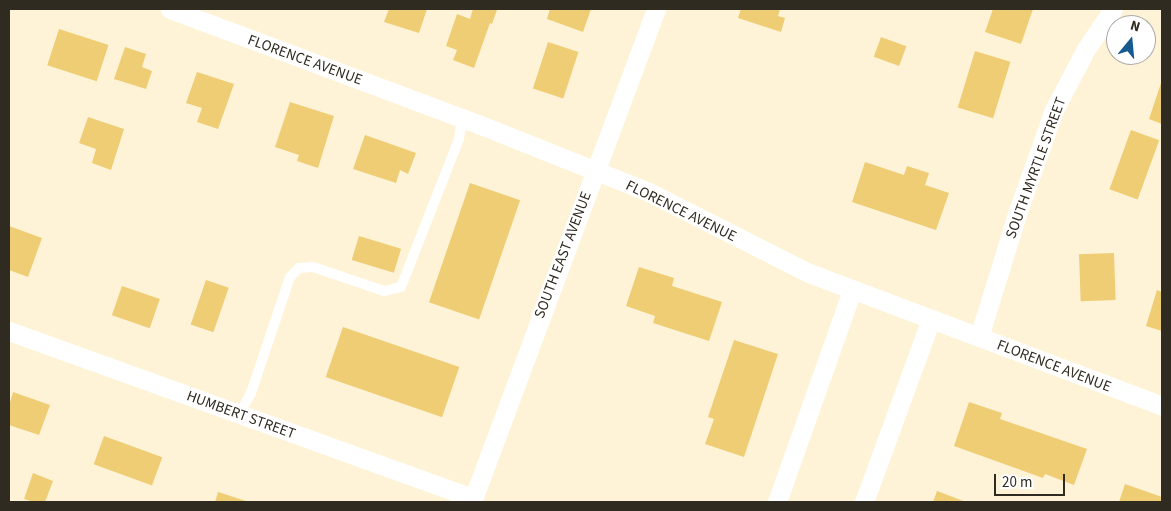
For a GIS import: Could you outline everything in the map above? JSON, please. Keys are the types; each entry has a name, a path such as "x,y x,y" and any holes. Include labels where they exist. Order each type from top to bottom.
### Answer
{"street":[{"name":"FLORENCE AVENUE","path":"170,9 462,118 648,192 777,259 852,290 1162,406"},
{"name":"SOUTH EAST AVENUE","path":"473,500 594,171 656,9"},
{"name":"SOUTH MYRTLE STREET","path":"979,337 1018,211 1054,110 1086,49 1113,9"},
{"path":"777,502 852,290"},
{"path":"864,502 931,320"},
{"name":"HUMBERT STREET","path":"9,331 473,500"}],"lane":[{"path":"239,414 250,393 290,277 299,268 312,266 384,291 401,287 459,139 462,118"}],"building":[{"path":"389,9 427,9 419,33 384,22"},
{"path":"473,9 497,10 492,24 490,23 474,68 453,60 457,50 446,46 457,14 470,19"},
{"path":"550,9 591,9 583,32 547,19"},
{"path":"741,9 780,9 778,16 785,18 781,32 738,18"},
{"path":"993,9 1033,9 1021,44 985,32"},
{"path":"59,29 108,45 97,81 47,65"},
{"path":"881,37 906,46 899,66 874,57"},
{"path":"548,42 578,52 563,98 533,89"},
{"path":"125,47 146,54 142,67 152,71 146,89 114,79"},
{"path":"975,51 1010,62 993,118 958,107"},
{"path":"197,72 234,84 218,129 197,122 202,108 186,103"},
{"path":"1162,80 1162,124 1149,119"},
{"path":"290,102 334,116 318,168 297,161 299,155 275,147"},
{"path":"88,117 124,129 111,170 92,163 96,149 79,143"},
{"path":"1131,130 1159,140 1138,199 1109,189"},
{"path":"365,135 416,153 408,174 400,170 396,183 353,169"},
{"path":"865,162 904,175 907,166 929,173 925,185 949,193 936,230 852,202"},
{"path":"470,183 520,200 479,319 429,302"},
{"path":"9,226 42,238 28,277 9,270"},
{"path":"359,236 401,249 394,273 352,260"},
{"path":"1114,253 1116,300 1081,301 1079,254"},
{"path":"639,267 674,278 672,286 722,302 709,341 653,323 655,316 626,306"},
{"path":"206,280 229,288 213,332 191,324"},
{"path":"122,286 160,299 150,328 112,315"},
{"path":"1157,290 1162,292 1162,331 1146,326"},
{"path":"343,327 459,367 442,417 326,377"},
{"path":"734,340 778,354 744,457 705,444 714,419 708,417"},
{"path":"13,392 50,405 39,435 9,425 9,406"},
{"path":"969,402 1002,413 1000,419 1087,449 1074,485 1045,474 1043,478 954,446"},
{"path":"104,436 162,457 152,485 94,464"},
{"path":"33,473 53,481 45,502 34,502 24,499"},
{"path":"1125,484 1162,497 1162,502 1119,502"},
{"path":"937,491 966,502 933,502"},
{"path":"218,492 249,502 215,502"}]}
